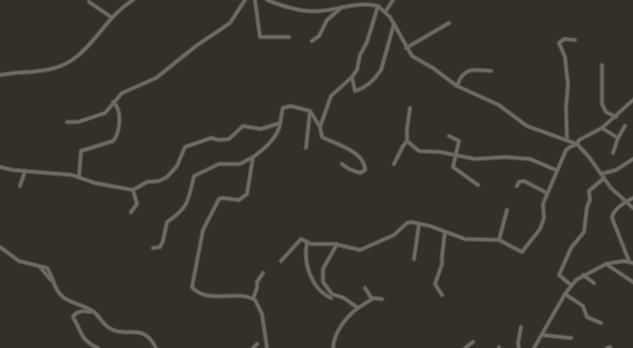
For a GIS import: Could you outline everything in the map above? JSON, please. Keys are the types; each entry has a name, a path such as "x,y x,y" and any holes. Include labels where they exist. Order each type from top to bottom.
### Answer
{"street":[{"path":"0,75 47,70 71,61 84,51 111,17 133,0"},
{"path":"67,122 78,122 105,113 122,93 156,78 196,46 225,27 245,0"},
{"path":"255,0 260,37 289,37"},
{"path":"267,0 285,7 318,12 343,6 378,6 385,12 394,24 406,48 412,56 433,68 457,86 499,105 527,126 578,144 604,178 633,208"},
{"path":"385,12 393,0"},
{"path":"89,2 111,17"},
{"path":"312,41 319,36 327,20 343,6"},
{"path":"320,127 328,101 352,78 357,70 360,55 367,42 378,6"},
{"path":"406,48 449,23"},
{"path":"352,78 355,91 370,83 377,76 381,70 394,24"},
{"path":"567,140 566,108 568,84 565,57 559,44 564,39 575,40"},
{"path":"602,65 602,104 606,112 616,117"},
{"path":"457,86 464,72 472,68 491,72"},
{"path":"281,261 301,239 314,244 337,244 360,250 394,235 407,223 419,224 472,240 499,240 520,252 524,250 543,222 543,204 556,170 566,150 578,144 579,140 602,128 616,117 633,100"},
{"path":"78,177 81,151 113,141 115,138 119,113 114,102"},
{"path":"154,248 160,247 163,241 167,222 181,213 188,204 194,176 219,164 240,164 253,157 269,145 280,123 282,111 287,106 310,111 320,127 322,137 356,154 363,162 366,170 360,173 349,169 342,164"},
{"path":"410,108 406,129 407,141 419,151 440,152 475,159 506,157 525,159 556,170"},
{"path":"306,148 310,111"},
{"path":"0,167 25,171 57,173 78,177 95,183 133,190 149,181 158,182 167,177 177,166 185,148 211,138 219,140 229,139 243,126 262,129 280,123"},
{"path":"613,153 618,138 625,126"},
{"path":"602,128 618,138"},
{"path":"449,136 459,141 453,167 478,185"},
{"path":"394,164 402,146 407,141"},
{"path":"253,157 249,188 245,196 237,201 220,198 209,217 203,230 196,270 191,285 194,289 212,296 235,296 254,299"},
{"path":"601,174 616,170 633,159"},
{"path":"20,186 25,171"},
{"path":"571,285 560,274 571,248 584,232 587,207 590,200 589,191 604,178"},
{"path":"517,186 519,182 524,181 547,193"},
{"path":"131,212 137,204 133,190"},
{"path":"629,261 612,218 614,212 633,198"},
{"path":"499,240 507,210"},
{"path":"414,259 419,224"},
{"path":"442,295 435,284 442,264 445,232"},
{"path":"307,242 307,262 311,278 320,291 331,298"},
{"path":"337,244 323,269 323,282 332,294 344,298 358,308"},
{"path":"0,247 19,261 47,268 56,291 64,298 94,312 110,328 141,333 151,340 156,348"},
{"path":"534,348 571,285 583,275 606,264 629,261 633,263"},
{"path":"606,264 633,282"},
{"path":"262,273 254,299 262,314 267,348"},
{"path":"583,275 594,283"},
{"path":"365,288 372,298 382,299"},
{"path":"565,294 583,306 587,316 601,323"},
{"path":"333,348 336,337 350,315 358,308 370,302 372,298"},
{"path":"94,312 83,311 75,314 73,317 79,326 79,332 84,340 98,348"},
{"path":"519,348 518,343 522,327"},
{"path":"542,335 571,338"},
{"path":"465,348 473,342"},
{"path":"253,348 257,344"}]}
